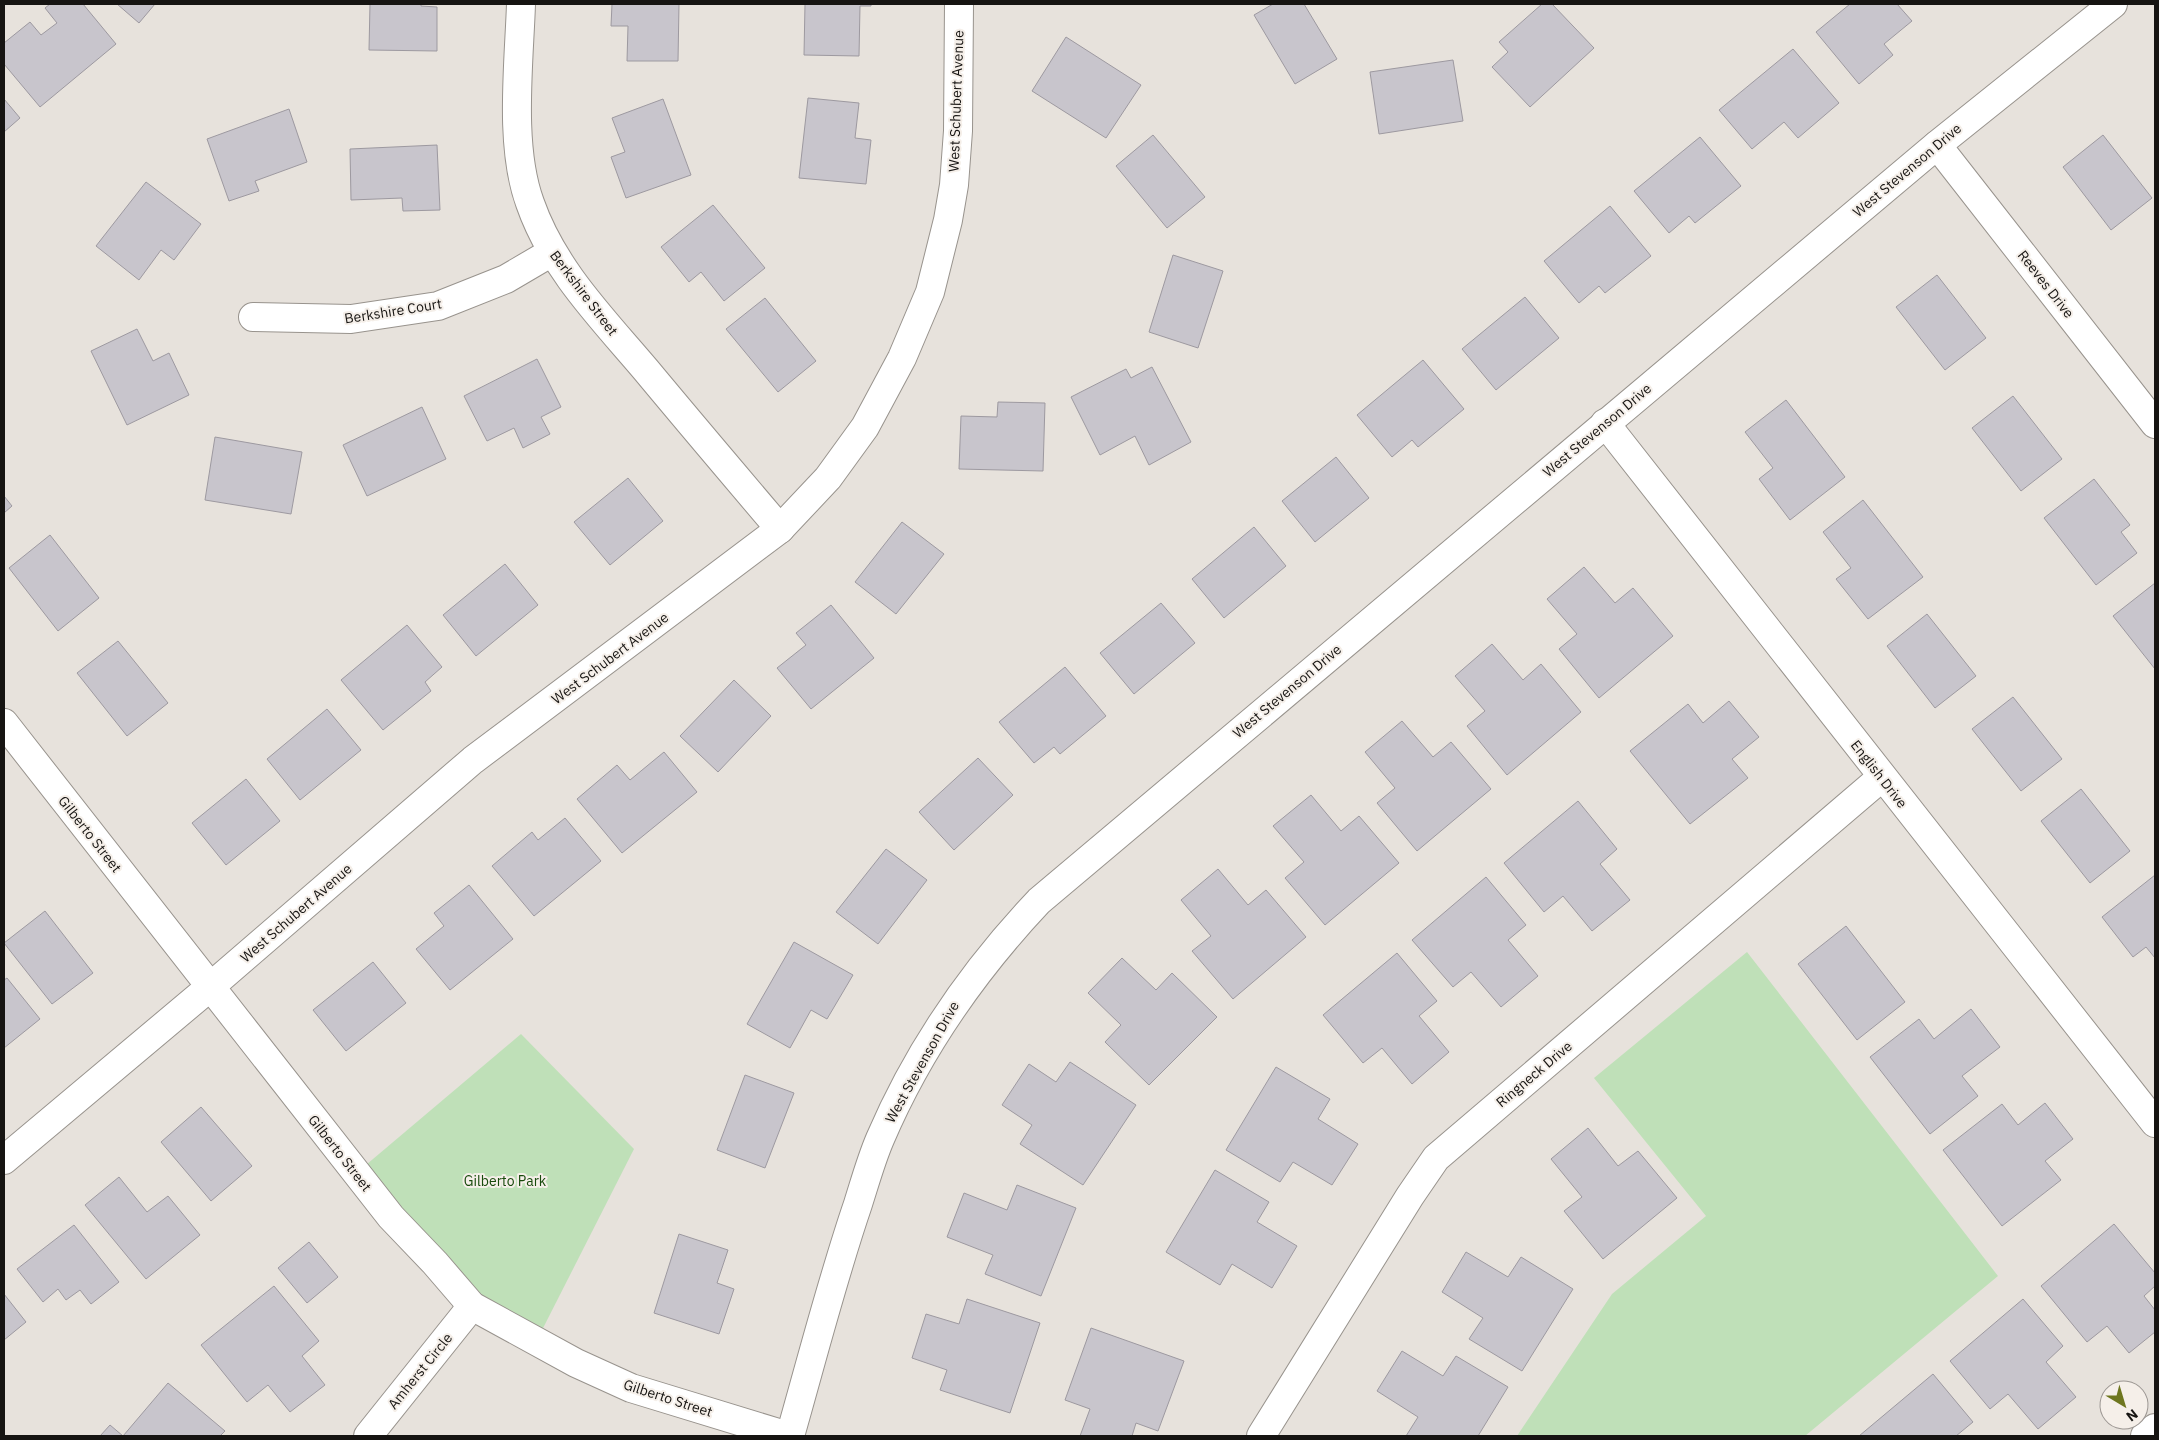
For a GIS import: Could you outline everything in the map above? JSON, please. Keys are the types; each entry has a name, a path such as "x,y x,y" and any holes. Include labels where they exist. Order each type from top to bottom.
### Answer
{"street":[{"name":"Berkshire Street","path":"521,4 518,110 520,162 530,203 552,252 582,295 780,530"},
{"name":"West Schubert Avenue","path":"4,1160 210,987 473,760 780,530 828,478 865,427 902,358 930,292 948,220 954,185 958,131 959,4"},
{"name":"West Stevenson Drive","path":"789,1436 847,1236 879,1140 944,1017 967,984 1016,925 1039,901 1936,145 2113,4"},
{"name":"Reeves Drive","path":"1936,145 2155,424"},
{"name":"Berkshire Court","path":"253,317 351,320 438,306 506,280 552,252"},
{"name":"English Drive","path":"1605,423 1882,778 2155,1123"},
{"name":"Gilberto Street","path":"4,723 392,1217 435,1262 472,1306 576,1363 631,1388 789,1436"},
{"name":"Ringneck Drive","path":"1261,1436 1410,1196 1436,1158 1882,778"},
{"name":"Amherst Circle","path":"368,1436 472,1306"},
{"path":"2145,1436 2155,1428"}],"green space":[{"path":"1747,952 1998,1276 1805,1436 1517,1436 1612,1294 1706,1216 1594,1078"},
{"name":"Gilberto Park","path":"521,1034 634,1149 538,1338 475,1301 360,1170"}],"building":[{"path":"50,4 83,4 116,44 40,107 4,64 4,43 30,22 41,35 57,23 45,8"},
{"path":"117,4 155,4 139,23"},
{"path":"370,4 421,4 421,6 437,7 437,51 369,50"},
{"path":"612,4 679,4 678,61 627,61 628,26 611,26"},
{"path":"805,4 871,4 871,6 860,6 859,56 804,55"},
{"path":"1273,4 1304,4 1337,59 1295,84 1254,15"},
{"path":"1542,4 1552,4 1594,48 1530,107 1492,67 1508,52 1499,42"},
{"path":"1850,4 1897,4 1912,21 1884,44 1893,55 1859,84 1816,32"},
{"path":"1066,37 1141,85 1106,138 1032,91"},
{"path":"1793,49 1839,103 1798,138 1784,122 1752,149 1719,110"},
{"path":"1453,60 1463,121 1379,134 1370,72"},
{"path":"808,98 859,103 855,138 871,140 866,184 799,178"},
{"path":"4,99 20,118 4,132"},
{"path":"663,99 691,175 626,198 611,157 625,152 612,118"},
{"path":"289,109 307,162 255,181 259,191 229,201 207,139"},
{"path":"1153,135 1205,197 1167,228 1116,166"},
{"path":"2103,135 2152,198 2111,230 2063,167"},
{"path":"1700,137 1741,186 1695,223 1689,216 1669,233 1634,191"},
{"path":"437,145 440,210 403,211 402,198 351,200 350,149"},
{"path":"146,182 201,224 174,260 161,250 139,280 96,246"},
{"path":"713,205 765,268 724,301 701,272 689,282 661,247"},
{"path":"1610,206 1651,256 1605,293 1599,286 1579,303 1544,261"},
{"path":"1173,255 1223,271 1198,348 1149,332"},
{"path":"1937,275 1986,338 1945,370 1896,307"},
{"path":"1525,297 1559,338 1496,390 1462,349"},
{"path":"765,298 816,361 778,392 726,329"},
{"path":"137,329 153,361 169,353 189,395 127,425 91,351"},
{"path":"537,359 561,407 541,417 550,434 523,448 514,428 487,441 464,396"},
{"path":"1423,360 1464,409 1418,447 1412,440 1392,457 1357,415"},
{"path":"1152,367 1191,442 1149,465 1135,436 1100,455 1071,397 1126,369 1131,378"},
{"path":"2013,396 2062,459 2021,491 1972,428"},
{"path":"1786,400 1845,477 1790,520 1759,479 1773,468 1745,432"},
{"path":"998,402 1045,403 1043,471 959,469 961,416 997,417"},
{"path":"422,407 446,459 367,496 343,445"},
{"path":"215,437 302,452 291,514 205,500"},
{"path":"1336,457 1369,498 1315,542 1282,501"},
{"path":"628,478 663,521 610,565 574,522"},
{"path":"2094,479 2130,525 2121,532 2137,553 2096,585 2044,518"},
{"path":"4,496 12,506 4,513"},
{"path":"1863,500 1923,577 1868,619 1836,579 1851,568 1823,532"},
{"path":"902,522 944,554 896,614 855,582"},
{"path":"1254,527 1286,566 1224,618 1192,579"},
{"path":"50,535 99,598 58,631 9,568"},
{"path":"505,564 538,605 476,656 443,615"},
{"path":"1584,567 1615,603 1633,588 1673,636 1599,698 1559,649 1577,634 1547,599"},
{"path":"2155,583 2155,669 2113,616"},
{"path":"1161,603 1195,643 1134,694 1100,653"},
{"path":"831,605 874,658 811,709 777,668 806,645 796,633"},
{"path":"1927,614 1976,676 1935,708 1887,646"},
{"path":"407,625 442,667 425,682 431,691 383,730 341,680"},
{"path":"118,641 168,703 127,736 77,673"},
{"path":"1492,644 1523,680 1541,664 1581,712 1507,775 1467,726 1485,711 1455,676"},
{"path":"1065,667 1106,716 1060,754 1054,747 1034,763 999,722"},
{"path":"734,680 771,716 718,772 680,736"},
{"path":"2013,697 2062,759 2021,791 1972,729"},
{"path":"1729,701 1759,737 1732,759 1748,778 1690,824 1630,751 1688,704 1703,723"},
{"path":"327,709 361,750 300,800 267,759"},
{"path":"1402,721 1433,757 1451,742 1491,789 1417,851 1377,803 1395,788 1365,752"},
{"path":"664,752 697,792 622,853 577,799 617,765 630,780"},
{"path":"978,758 1013,795 954,850 919,812"},
{"path":"246,779 280,821 226,865 192,823"},
{"path":"2081,789 2130,851 2090,883 2041,821"},
{"path":"1311,795 1341,831 1359,816 1399,863 1325,925 1285,878 1304,862 1273,826"},
{"path":"1578,801 1617,849 1600,864 1630,900 1592,931 1563,896 1544,912 1504,863"},
{"path":"565,818 601,861 534,916 492,866 532,832 538,840"},
{"path":"886,849 927,880 878,944 836,912"},
{"path":"1218,869 1248,905 1266,890 1306,937 1233,999 1192,951 1211,936 1181,900"},
{"path":"2155,875 2155,958 2146,947 2133,957 2102,917"},
{"path":"1486,877 1526,925 1508,940 1538,976 1501,1007 1471,972 1453,987 1412,940"},
{"path":"469,885 513,939 450,990 416,949 444,926 434,913"},
{"path":"45,911 93,973 52,1004 4,943"},
{"path":"1846,926 1905,1002 1857,1040 1798,964"},
{"path":"794,942 853,975 827,1019 811,1010 790,1048 747,1024"},
{"path":"1397,953 1437,1001 1419,1016 1449,1052 1412,1084 1382,1048 1363,1063 1323,1015"},
{"path":"1122,958 1156,990 1172,973 1217,1017 1149,1085 1105,1042 1121,1025 1088,993"},
{"path":"373,962 406,1003 346,1051 313,1010"},
{"path":"7,978 40,1019 4,1048 4,980"},
{"path":"1971,1009 2000,1047 1962,1076 1978,1096 1930,1134 1870,1057 1919,1019 1934,1039"},
{"path":"1070,1062 1136,1105 1083,1185 1020,1144 1032,1125 1002,1105 1029,1064 1056,1082"},
{"path":"1276,1067 1330,1099 1318,1119 1358,1144 1332,1185 1293,1162 1280,1182 1226,1150"},
{"path":"745,1075 794,1093 765,1168 717,1150"},
{"path":"2045,1103 2073,1139 2045,1161 2061,1180 2002,1226 1943,1150 2002,1104 2018,1125"},
{"path":"201,1107 252,1166 211,1201 161,1142"},
{"path":"1588,1128 1618,1166 1638,1151 1677,1198 1603,1259 1564,1211 1582,1197 1551,1159"},
{"path":"1215,1170 1269,1202 1257,1222 1297,1246 1272,1288 1232,1264 1220,1285 1166,1252"},
{"path":"119,1177 147,1212 168,1196 200,1235 146,1279 85,1205"},
{"path":"1017,1185 1076,1208 1041,1296 985,1274 993,1255 947,1237 964,1193 1007,1210"},
{"path":"2114,1224 2155,1273 2155,1286 2144,1296 2155,1310 2155,1332 2129,1353 2107,1326 2087,1342 2041,1286"},
{"path":"74,1225 119,1282 91,1304 80,1290 66,1300 58,1289 43,1302 17,1269"},
{"path":"679,1234 728,1250 717,1283 734,1289 719,1334 654,1313"},
{"path":"309,1242 338,1277 307,1303 278,1268"},
{"path":"1466,1252 1508,1277 1521,1257 1573,1289 1522,1371 1469,1339 1483,1318 1442,1292"},
{"path":"274,1286 319,1341 302,1356 325,1385 290,1412 268,1385 247,1402 201,1345"},
{"path":"4,1294 26,1322 4,1340"},
{"path":"967,1299 1040,1323 1010,1413 940,1390 947,1370 912,1358 926,1314 959,1324"},
{"path":"2023,1299 2063,1346 2046,1362 2076,1397 2038,1429 2008,1394 1990,1409 1950,1361"},
{"path":"1091,1328 1184,1361 1158,1431 1136,1423 1132,1436 1080,1436 1090,1409 1065,1400"},
{"path":"1402,1351 1443,1376 1456,1356 1508,1387 1478,1436 1406,1436 1418,1417 1377,1391"},
{"path":"1933,1374 1973,1422 1956,1436 1859,1436"},
{"path":"168,1383 225,1431 220,1436 123,1436"},
{"path":"110,1425 123,1436 100,1436"}]}
